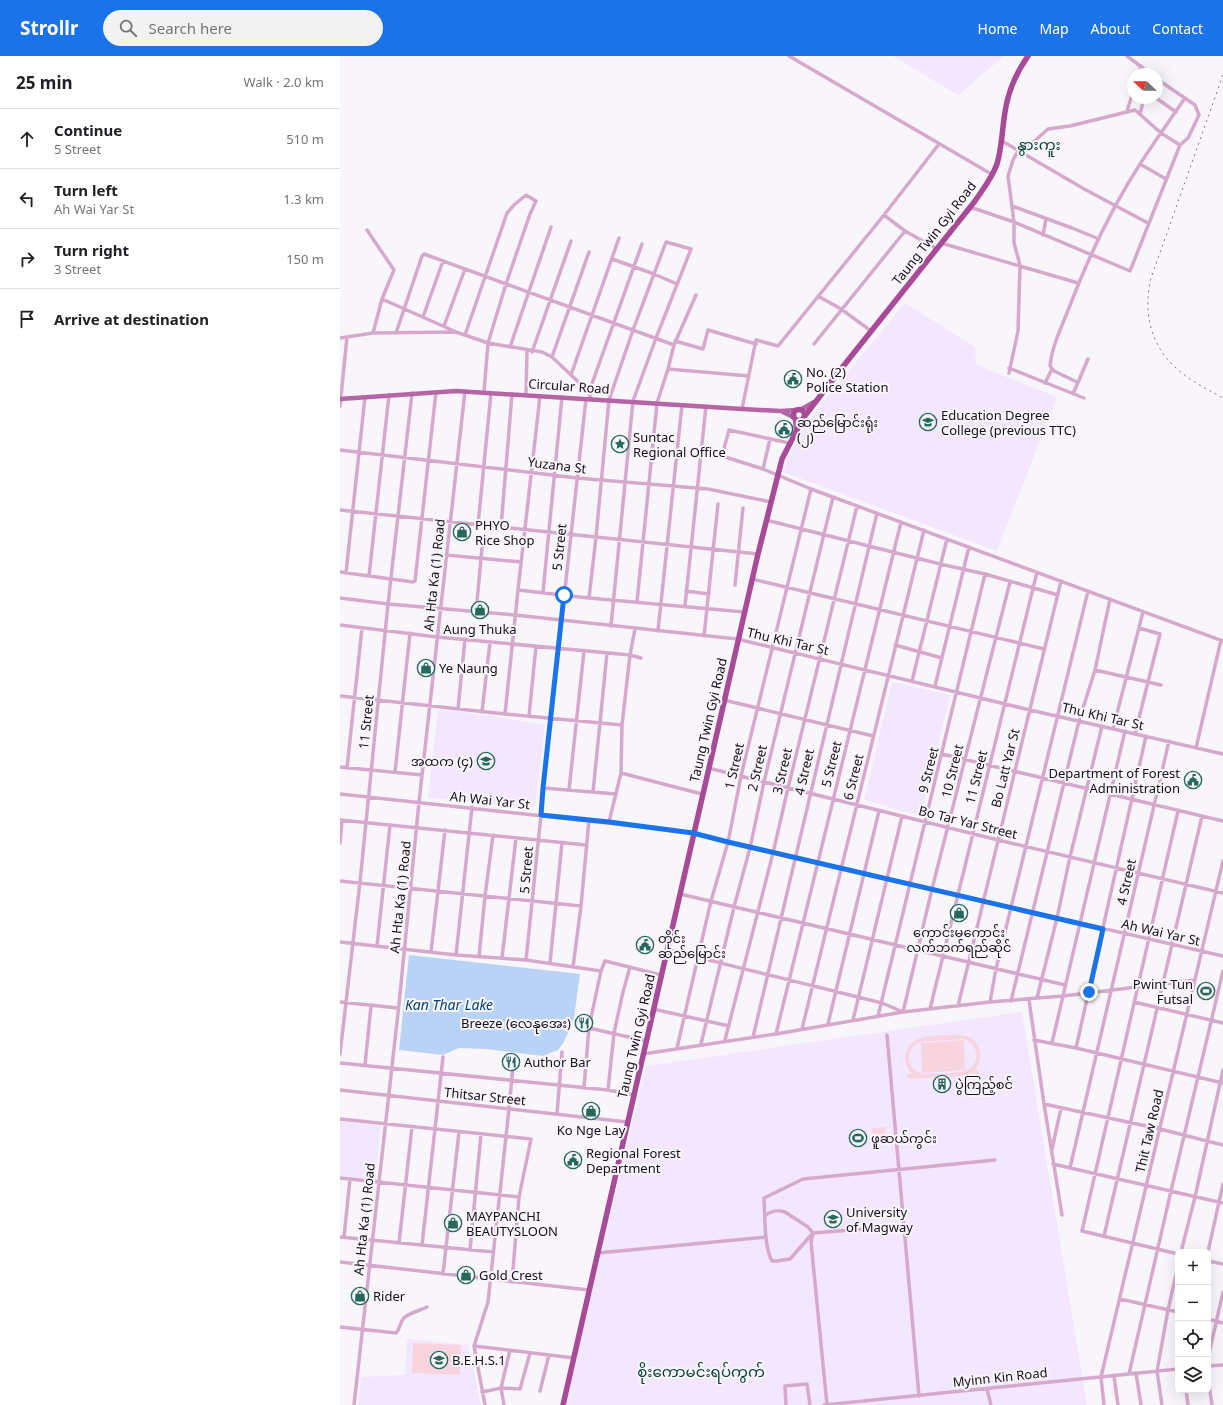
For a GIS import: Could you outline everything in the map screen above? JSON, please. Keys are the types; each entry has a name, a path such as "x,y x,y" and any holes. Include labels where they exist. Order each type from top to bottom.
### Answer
{"highway":[{"name":"Taung Twin Gyi Road","path":"563,1405 744,612 782,459 803,418 814,402 969,208 993,175 1002,141 1005,112 1011,89 1018,70 1028,56"},
{"path":"798,410 804,414 803,418 797,421 794,418 794,412 798,410"}],"main road":[{"name":"Circular Road","path":"340,399 465,391 781,411 798,410 814,402"},
{"path":"781,411 794,418 796,431"}],"street":[{"path":"789,56 993,175"},
{"path":"1127,56 1143,68"},
{"path":"969,208 1014,222 1130,271 1180,145 1188,138 1199,115 1195,105 1163,83"},
{"path":"1077,382 1054,372 1050,366 1061,327 1078,283 1098,239 1140,164 1185,98"},
{"path":"1163,103 1176,112"},
{"path":"1127,111 1129,104"},
{"path":"1140,114 1143,104"},
{"path":"1009,373 1018,331 1020,265 1014,243 1014,222 1008,176 1013,160 1020,152 1048,129 1070,126 1127,111 1142,109"},
{"path":"1135,110 1161,134 1180,145"},
{"path":"1002,141 1148,223"},
{"path":"742,409 756,340 778,346 884,215 939,144"},
{"path":"1140,164 1166,179"},
{"path":"465,335 507,213 526,195 536,201 530,214 506,284 488,344 484,392"},
{"path":"1012,206 1098,239"},
{"path":"884,215 905,231 936,249"},
{"path":"1043,235 1046,219"},
{"path":"510,348 551,227"},
{"path":"367,230 394,270 382,299 372,333"},
{"path":"814,344 905,231"},
{"path":"571,375 619,238"},
{"path":"532,352 571,241"},
{"path":"589,598 609,400 666,242 691,249 633,401 611,626"},
{"path":"941,243 1078,283"},
{"path":"588,399 589,392 642,244"},
{"path":"552,357 589,252"},
{"path":"396,333 422,256 424,254 633,330 674,343 703,349 708,330 756,344"},
{"path":"612,259 634,266 677,284"},
{"path":"424,317 444,261"},
{"path":"444,326 465,269"},
{"path":"638,602 648,484 657,403 668,369 674,343 696,295"},
{"path":"818,296 842,309 871,331"},
{"path":"382,299 456,332 488,344 532,352 542,352 552,357 589,392"},
{"path":"340,338 372,333 456,332"},
{"path":"340,406 347,337"},
{"path":"526,395 527,351"},
{"path":"1073,394 1088,359"},
{"path":"1010,368 1084,398"},
{"path":"668,369 749,376"},
{"path":"1045,383 1052,369"},
{"name":"Ah Hta Ka (1) Road","path":"354,1405 411,888 429,706 465,391"},
{"path":"340,572 412,582 415,581 436,392"},
{"path":"478,525 492,393"},
{"name":"11 Street","path":"340,1054 360,882 385,631 412,394"},
{"path":"501,527 512,394"},
{"path":"369,576 389,395"},
{"path":"505,714 540,396"},
{"path":"346,573 365,397"},
{"path":"543,592 562,397"},
{"name":"5 Street","path":"526,960 550,718 577,478 588,399"},
{"path":"658,631 682,404"},
{"path":"685,606 706,406"},
{"path":"789,443 729,430 722,456 778,474 833,497 1222,641 1196,748"},
{"path":"763,469 770,439"},
{"name":"Yuzana St","path":"340,450 577,478 708,489 771,502"},
{"name":"1 Street","path":"677,1048 712,901 728,842 741,776 812,489"},
{"name":"2 Street","path":"701,1044 734,907 750,848 764,782 833,497"},
{"path":"704,636 718,504"},
{"name":"3 Street","path":"725,1040 773,853 857,506"},
{"path":"735,585 744,508"},
{"path":"340,510 758,554"},
{"name":"4 Street","path":"753,1037 766,975 795,858 854,603 877,513"},
{"path":"766,520 963,570 985,574 1058,595"},
{"name":"5 Street","path":"776,1034 901,522"},
{"name":"6 Street","path":"802,1029 924,530"},
{"path":"912,681 947,539"},
{"path":"935,686 969,547"},
{"path":"476,612 482,548"},
{"path":"446,555 521,562"},
{"name":"11 Street","path":"930,1009 1037,572"},
{"name":"9 Street","path":"878,1016 985,574"},
{"path":"752,578 1044,649"},
{"name":"Bo Latt Yar St","path":"958,1006 1061,581"},
{"name":"10 Street","path":"903,1012 932,889 1010,582"},
{"path":"518,590 744,612"},
{"path":"686,591 709,594"},
{"path":"990,1002 996,969 1088,591"},
{"name":"Thu Khi Tar St","path":"340,598 738,639 1030,710 1223,754"},
{"path":"1011,1001 1064,783 1095,670 1110,599"},
{"path":"1113,729 1143,612"},
{"path":"340,626 607,653 641,658"},
{"path":"347,768 362,628"},
{"path":"1135,734 1160,634 1139,628"},
{"path":"609,822 620,773 622,725 630,656 635,629"},
{"path":"395,772 410,634"},
{"path":"458,709 465,639"},
{"path":"482,712 490,642"},
{"path":"895,645 942,658"},
{"path":"529,716 536,646"},
{"path":"569,790 584,651"},
{"path":"593,792 607,653"},
{"path":"1095,670 1161,686"},
{"path":"340,696 482,712 622,725"},
{"path":"724,700 873,736"},
{"path":"1037,998 1102,726"},
{"path":"1052,1043 1125,731"},
{"path":"1076,1048 1146,736"},
{"name":"4 Street","path":"1070,1168 1169,741"},
{"path":"942,754 1223,821"},
{"path":"340,767 422,775"},
{"name":"Bo Tar Yar Street","path":"708,768 948,828 1223,893"},
{"path":"620,773 702,794"},
{"path":"543,788 616,794"},
{"name":"Ah Wai Yar St","path":"340,794 609,822 693,833 750,848 1223,956"},
{"path":"456,955 472,807"},
{"path":"828,1024 879,811"},
{"path":"1175,1253 1082,1231 1178,811"},
{"path":"853,1020 902,816"},
{"path":"1104,1236 1202,816"},
{"path":"573,967 581,906 589,820"},
{"path":"340,843 341,821 586,845"},
{"path":"377,946 390,825"},
{"path":"431,952 445,830"},
{"path":"479,956 493,835"},
{"path":"502,958 516,838"},
{"path":"550,964 562,843"},
{"name":"Thit Taw Road","path":"1104,1405 1101,1377 1223,861"},
{"path":"340,881 581,906"},
{"path":"680,894 896,944 1065,986"},
{"path":"340,942 456,955 526,960 601,971"},
{"path":"668,950 882,1003 903,1012"},
{"path":"584,1088 589,1027 601,971 605,961 661,975"},
{"path":"608,1090 614,1033 630,967"},
{"path":"1129,1374 1223,971"},
{"path":"643,1054 725,1040 776,1034 903,1012 990,1002 1029,1000 1195,980"},
{"path":"1029,1000 1062,1215"},
{"path":"340,1002 398,1008"},
{"path":"1134,1002 1223,1023"},
{"path":"365,1065 371,1006"},
{"path":"653,1009 729,1026"},
{"path":"576,1025 646,1041"},
{"path":"887,1035 919,1396"},
{"path":"1034,1040 1121,1058 1222,1083"},
{"path":"557,1114 562,1052"},
{"path":"484,1405 474,1346 488,1302 514,1055"},
{"path":"422,1245 443,1058"},
{"path":"340,1062 608,1090 634,1095"},
{"path":"1182,1249 1222,1083 1223,1070"},
{"name":"Thitsar Street","path":"340,1090 627,1122"},
{"path":"1044,1104 1160,1129 1223,1145"},
{"path":"1052,1152 1061,1108"},
{"path":"340,1120 530,1138 532,1140 519,1197 512,1282"},
{"path":"399,1243 412,1127"},
{"path":"443,1274 459,1132"},
{"path":"470,1250 481,1134"},
{"path":"903,1226 813,1233 790,1260 772,1261 769,1256 766,1237 764,1198 803,1179 995,1160"},
{"path":"1053,1164 1221,1202"},
{"path":"340,1178 519,1197"},
{"path":"350,1179 342,1237 493,1252"},
{"path":"1209,1249 1221,1202 1223,1184"},
{"path":"765,1216 768,1213 785,1212 808,1227 813,1233"},
{"path":"813,1233 811,1242 812,1258 827,1405"},
{"path":"598,1253 766,1237"},
{"path":"340,1262 589,1290"},
{"path":"1211,1262 1223,1264"},
{"path":"1162,1405 1157,1371 1175,1279"},
{"path":"1208,1357 1223,1292"},
{"path":"1120,1299 1175,1311"},
{"path":"340,1327 396,1333 402,1320 406,1316 427,1307"},
{"path":"1211,1320 1223,1323"},
{"path":"474,1346 574,1358"},
{"path":"504,1405 501,1388 510,1350"},
{"path":"482,1392 501,1388 520,1389 530,1353"},
{"path":"540,1391 549,1355"},
{"path":"1211,1366 1223,1365"},
{"name":"Myinn Kin Road","path":"824,1405 1175,1369"},
{"path":"1136,1373 1141,1405"},
{"path":"1114,1376 1118,1405"},
{"path":"786,1405 785,1386 807,1384 810,1405"},
{"path":"987,1389 990,1405"},
{"path":"1186,1393 1188,1405"},
{"path":"1210,1393 1212,1405"}],"shaded area":[{"path":"893,56 1004,56 958,95"},
{"name":"Education Degree College (previous TTC)","path":"905,303 975,347 976,365 1057,397 997,551 783,472 787,460 799,436 818,408"},
{"path":"892,682 950,695 921,816 864,800"},
{"name":"အထက (၄)","path":"438,710 465,712 545,725 535,807 428,798"},
{"name":"Pwint Tun Futsal","path":"1198,985 1215,989 1214,997 1196,994"},
{"name":"University of Magway","path":"1022,1012 1087,1405 565,1405 646,1066"},
{"path":"960,1035 973,1039 979,1047 980,1058 975,1071 978,1071 978,1075 908,1079 907,1074 912,1074 906,1064 905,1057 909,1047 914,1041 928,1036","holes":["963,1039 970,1042 976,1052 976,1060 972,1066 966,1070 949,1073 924,1074 918,1072 911,1065 909,1055 914,1046 919,1042"]},
{"path":"964,1040 965,1070 922,1073 921,1043"},
{"path":"340,1121 381,1126 375,1179 340,1176"},
{"path":"885,1127 886,1143 874,1145 872,1128"},
{"name":"B.E.H.S.1","path":"407,1339 468,1345 481,1405 358,1405 361,1377 405,1375"},
{"path":"413,1343 461,1345 460,1375 412,1373"}],"water":[{"name":"Kan Thar Lake","path":"409,955 580,974 574,1018 564,1042 558,1050 543,1056 486,1049 459,1048 443,1055 399,1050"}],"railway":[{"path":"1223,75 1151,278 1148,303 1151,327 1160,349 1167,359 1187,377 1223,398"}],"place":[{"name":"No. (2) Police Station","path":"793,379"},
{"name":"Education Degree College (previous TTC)","path":"928,422"},
{"name":"ဆည်မြောင်းရုံး (၂)","path":"784,429"},
{"name":"Suntac Regional Office","path":"620,444"},
{"name":"PHYO Rice Shop","path":"462,532"},
{"name":"Aung Thuka","path":"480,610"},
{"name":"Ye Naung","path":"426,668"},
{"name":"အထက (၄)","path":"486,761"},
{"name":"Department of Forest Administration","path":"1193,780"},
{"name":"ကောင်းမှကောင်း လက်ဘက်ရည်ဆိုင်","path":"959,913"},
{"name":"တိုင်း ဆည်မြောင်း","path":"645,945"},
{"name":"Pwint Tun Futsal","path":"1206,991"},
{"name":"Breeze (လေနုအေး)","path":"584,1023"},
{"name":"Author Bar","path":"511,1062"},
{"name":"ပွဲကြည့်စင်","path":"942,1084"},
{"name":"Ko Nge Lay","path":"591,1111"},
{"name":"ဖူဆယ်ကွင်း","path":"858,1138"},
{"name":"Regional Forest Department","path":"573,1160"},
{"name":"University of Magway","path":"833,1219"},
{"name":"MAYPANCHI BEAUTYSLOON","path":"453,1223"},
{"name":"Gold Crest","path":"466,1275"},
{"name":"Rider","path":"360,1296"},
{"name":"B.E.H.S.1","path":"439,1360"}],"district":[{"name":"နွားကူး","path":"1039,145"},
{"name":"စိုးကောမင်းရပ်ကွက်","path":"701,1372"}],"route":[{"path":"564,595 541,815 693,833 1103,929 1089,992"}]}
